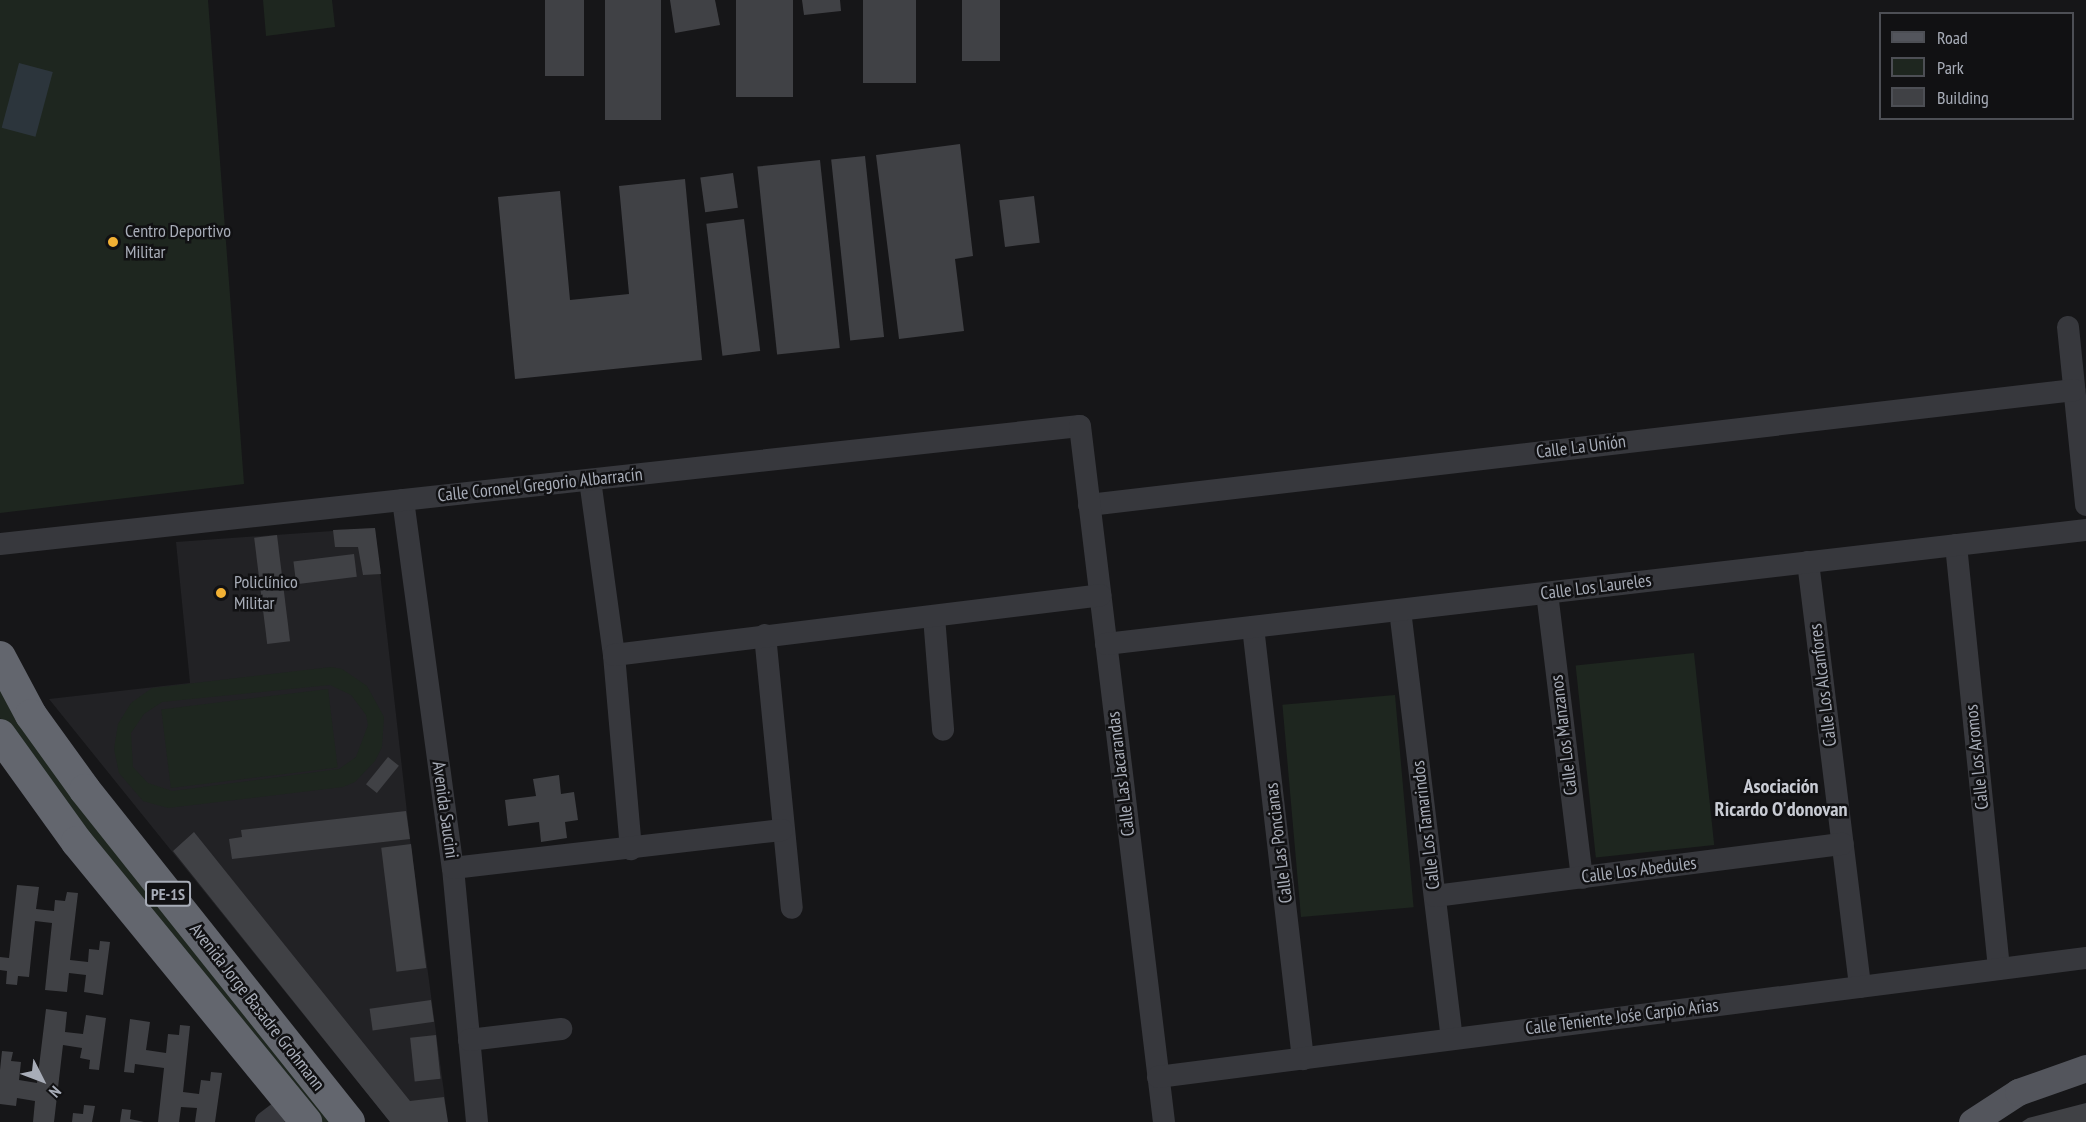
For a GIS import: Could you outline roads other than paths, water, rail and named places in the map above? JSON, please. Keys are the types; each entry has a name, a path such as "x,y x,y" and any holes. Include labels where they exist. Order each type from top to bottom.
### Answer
{"highway":[{"name":"Avenida Jorge Basadre Grohmann","path":"0,657 31,715 86,790 349,1122"},
{"name":"Avenida Jorge Basadre Grohmann","path":"0,735 62,824 298,1112"}],"main road":[{"path":"1972,1122 2018,1092 2086,1068"},
{"path":"2003,1122 2051,1097 2086,1087"}],"street":[{"path":"2068,327 2086,505"},
{"name":"Calle La Unión","path":"1089,505 2074,390"},
{"name":"Calle Las Jacarandas","path":"1080,426 1164,1122"},
{"name":"Calle Coronel Gregorio Albarracín","path":"0,544 1080,426"},
{"path":"590,480 614,655 631,849"},
{"name":"Avenida Saucini","path":"403,500 453,868 477,1122"},
{"name":"Calle Los Laureles","path":"1106,644 2086,530"},
{"name":"Calle Los Aromos","path":"1956,545 1999,969"},
{"name":"Calle Los Alcanfores","path":"1808,562 1860,987"},
{"name":"Calle Los Manzanos","path":"1547,593 1582,878"},
{"path":"614,655 1100,595"},
{"name":"Calle Los Tamarindos","path":"1400,610 1452,1039"},
{"path":"934,617 943,730"},
{"name":"Calle Las Poncianas","path":"1253,627 1303,1059"},
{"path":"765,635 782,830 792,908"},
{"path":"453,868 782,830"},
{"name":"Calle Los Abedules","path":"1435,896 1843,844"},
{"name":"Calle Teniente Jośe Carpio Arias","path":"1158,1077 2086,958"},
{"path":"469,1040 561,1029"},
{"path":"266,1122 298,1112"}],"place":[{"name":"Centro Deportivo Militar","path":"113,242"},
{"name":"Policlínico Militar","path":"221,593"}],"district":[{"name":"Asociación Ricardo O'donovan","path":"1781,798"}]}
